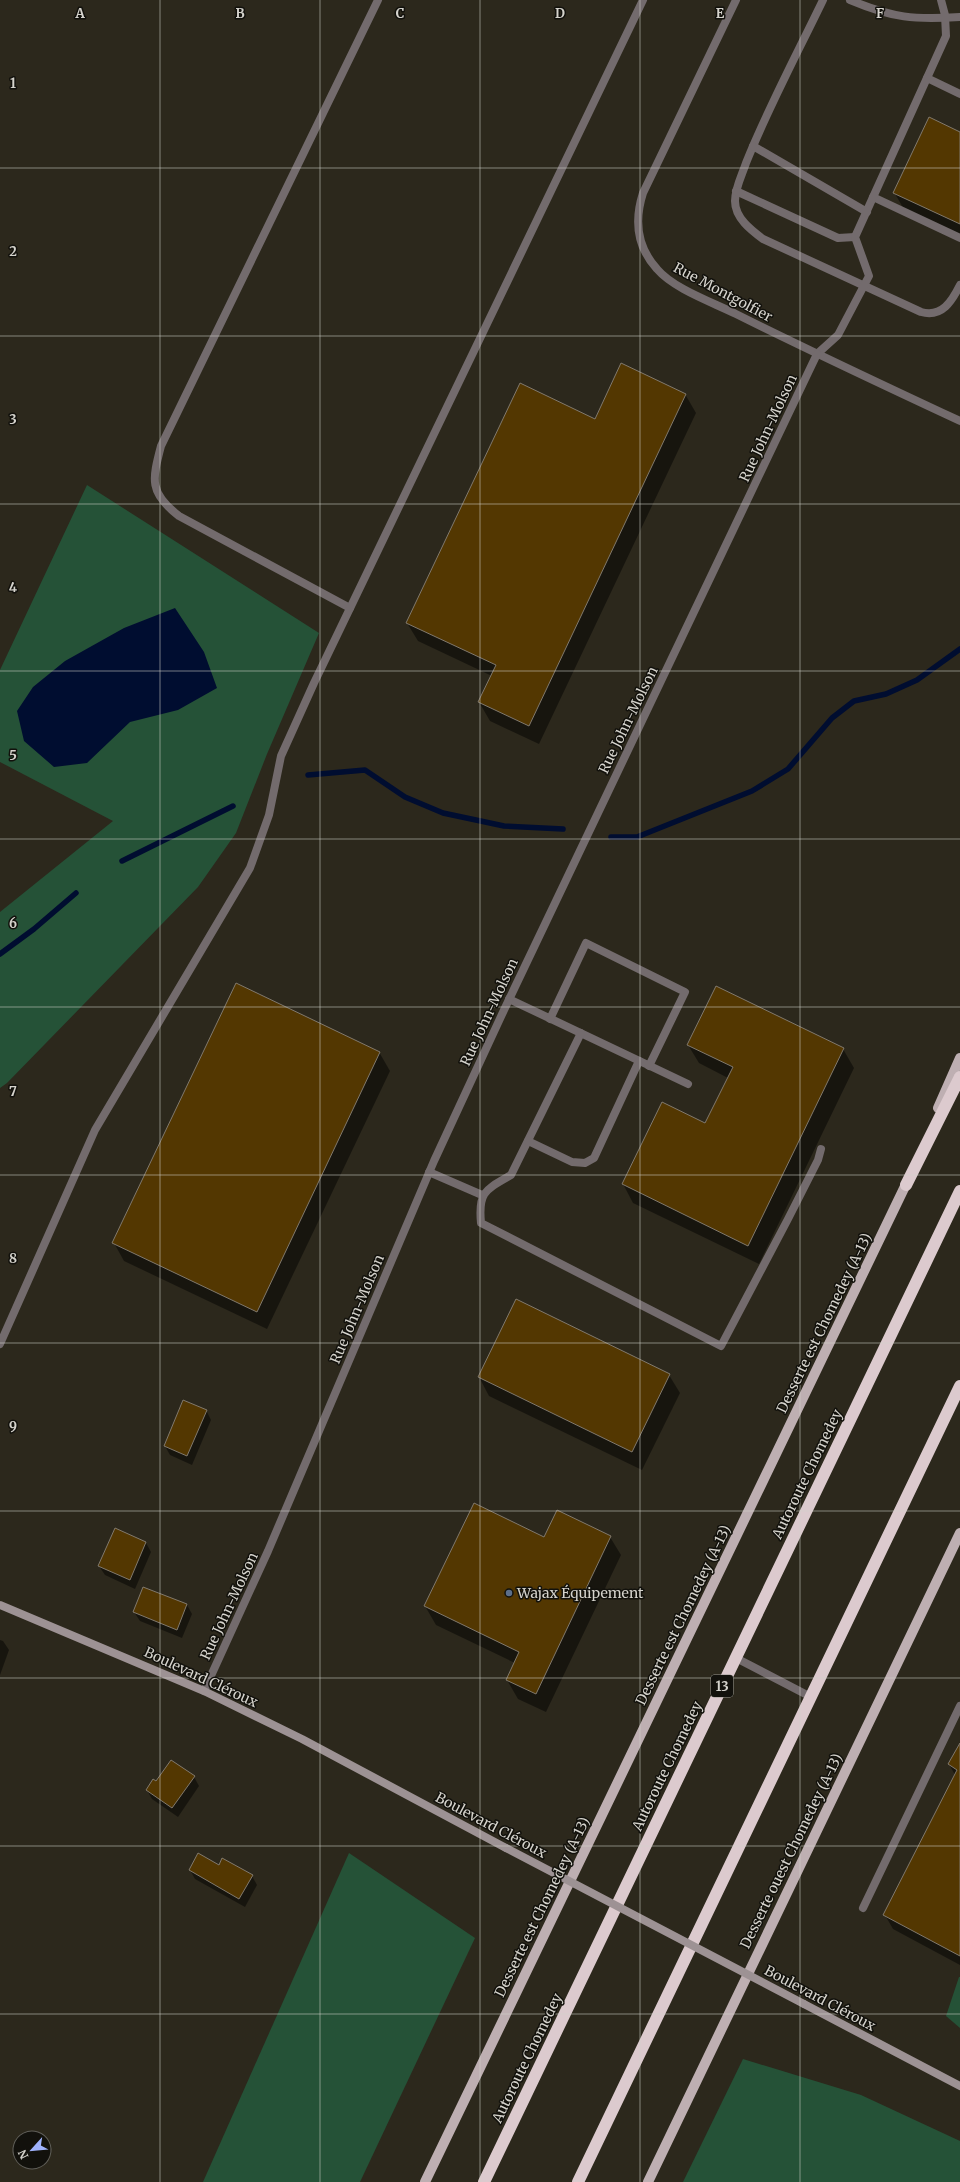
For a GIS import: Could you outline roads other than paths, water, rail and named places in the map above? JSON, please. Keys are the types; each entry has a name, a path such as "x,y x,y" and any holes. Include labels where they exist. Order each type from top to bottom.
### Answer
{"highway":[{"path":"906,1185 960,1077"},
{"name":"Autoroute Chomedey","path":"484,2182 960,1190"},
{"path":"578,2182 960,1386"}],"main road":[{"name":"Desserte est Chomedey (A-13)","path":"425,2182 906,1185 960,1058"},
{"name":"Desserte ouest Chomedey (A-13)","path":"648,2182 960,1533"}],"street":[{"path":"350,608 179,516 165,506 157,491 153,474 161,446 378,0"},
{"path":"0,1344 95,1130 250,868 268,815 281,756 350,608 643,0"},
{"name":"Rue Montgolfier","path":"736,0 643,193 638,208 638,236 649,260 668,279 817,354 960,421"},
{"path":"823,0 753,146 736,192 735,202 737,211 750,229 763,239 929,314 941,311 949,304 960,285"},
{"path":"850,0 878,12 899,17 960,17"},
{"path":"817,354 838,335 869,276 855,237 946,36 946,18 941,0"},
{"path":"927,78 960,94"},
{"path":"753,146 867,212"},
{"path":"736,192 838,238 855,237"},
{"path":"873,197 960,238"},
{"name":"Rue John-Molson","path":"204,1691 268,1551 429,1172 509,999 817,354"},
{"path":"550,1018 586,943 685,992 649,1066"},
{"path":"509,999 688,1084"},
{"path":"581,1033 511,1175 482,1195 479,1206 481,1223 721,1346 792,1212 818,1160 821,1150"},
{"path":"528,1141 572,1162 585,1163 594,1158 639,1061"},
{"path":"429,1172 482,1195"},
{"name":"Boulevard Cléroux","path":"0,1605 204,1691 322,1750 960,2086"},
{"path":"736,1658 811,1697"},
{"path":"863,1908 960,1706"}],"water":[{"path":"175,608 204,652 217,688 178,710 130,722 87,763 54,767 24,741 17,711 33,687 65,661 124,628"}],"waterway":[{"path":"611,837 637,837 752,791 788,769 832,718 854,701 886,694 917,680 960,649"},
{"path":"308,775 365,770 405,797 443,813 504,826 563,829"},
{"path":"122,861 233,806"},
{"path":"0,954 34,929 76,893"}],"place":[{"name":"Wajax Équipement","path":"509,1593"}]}
